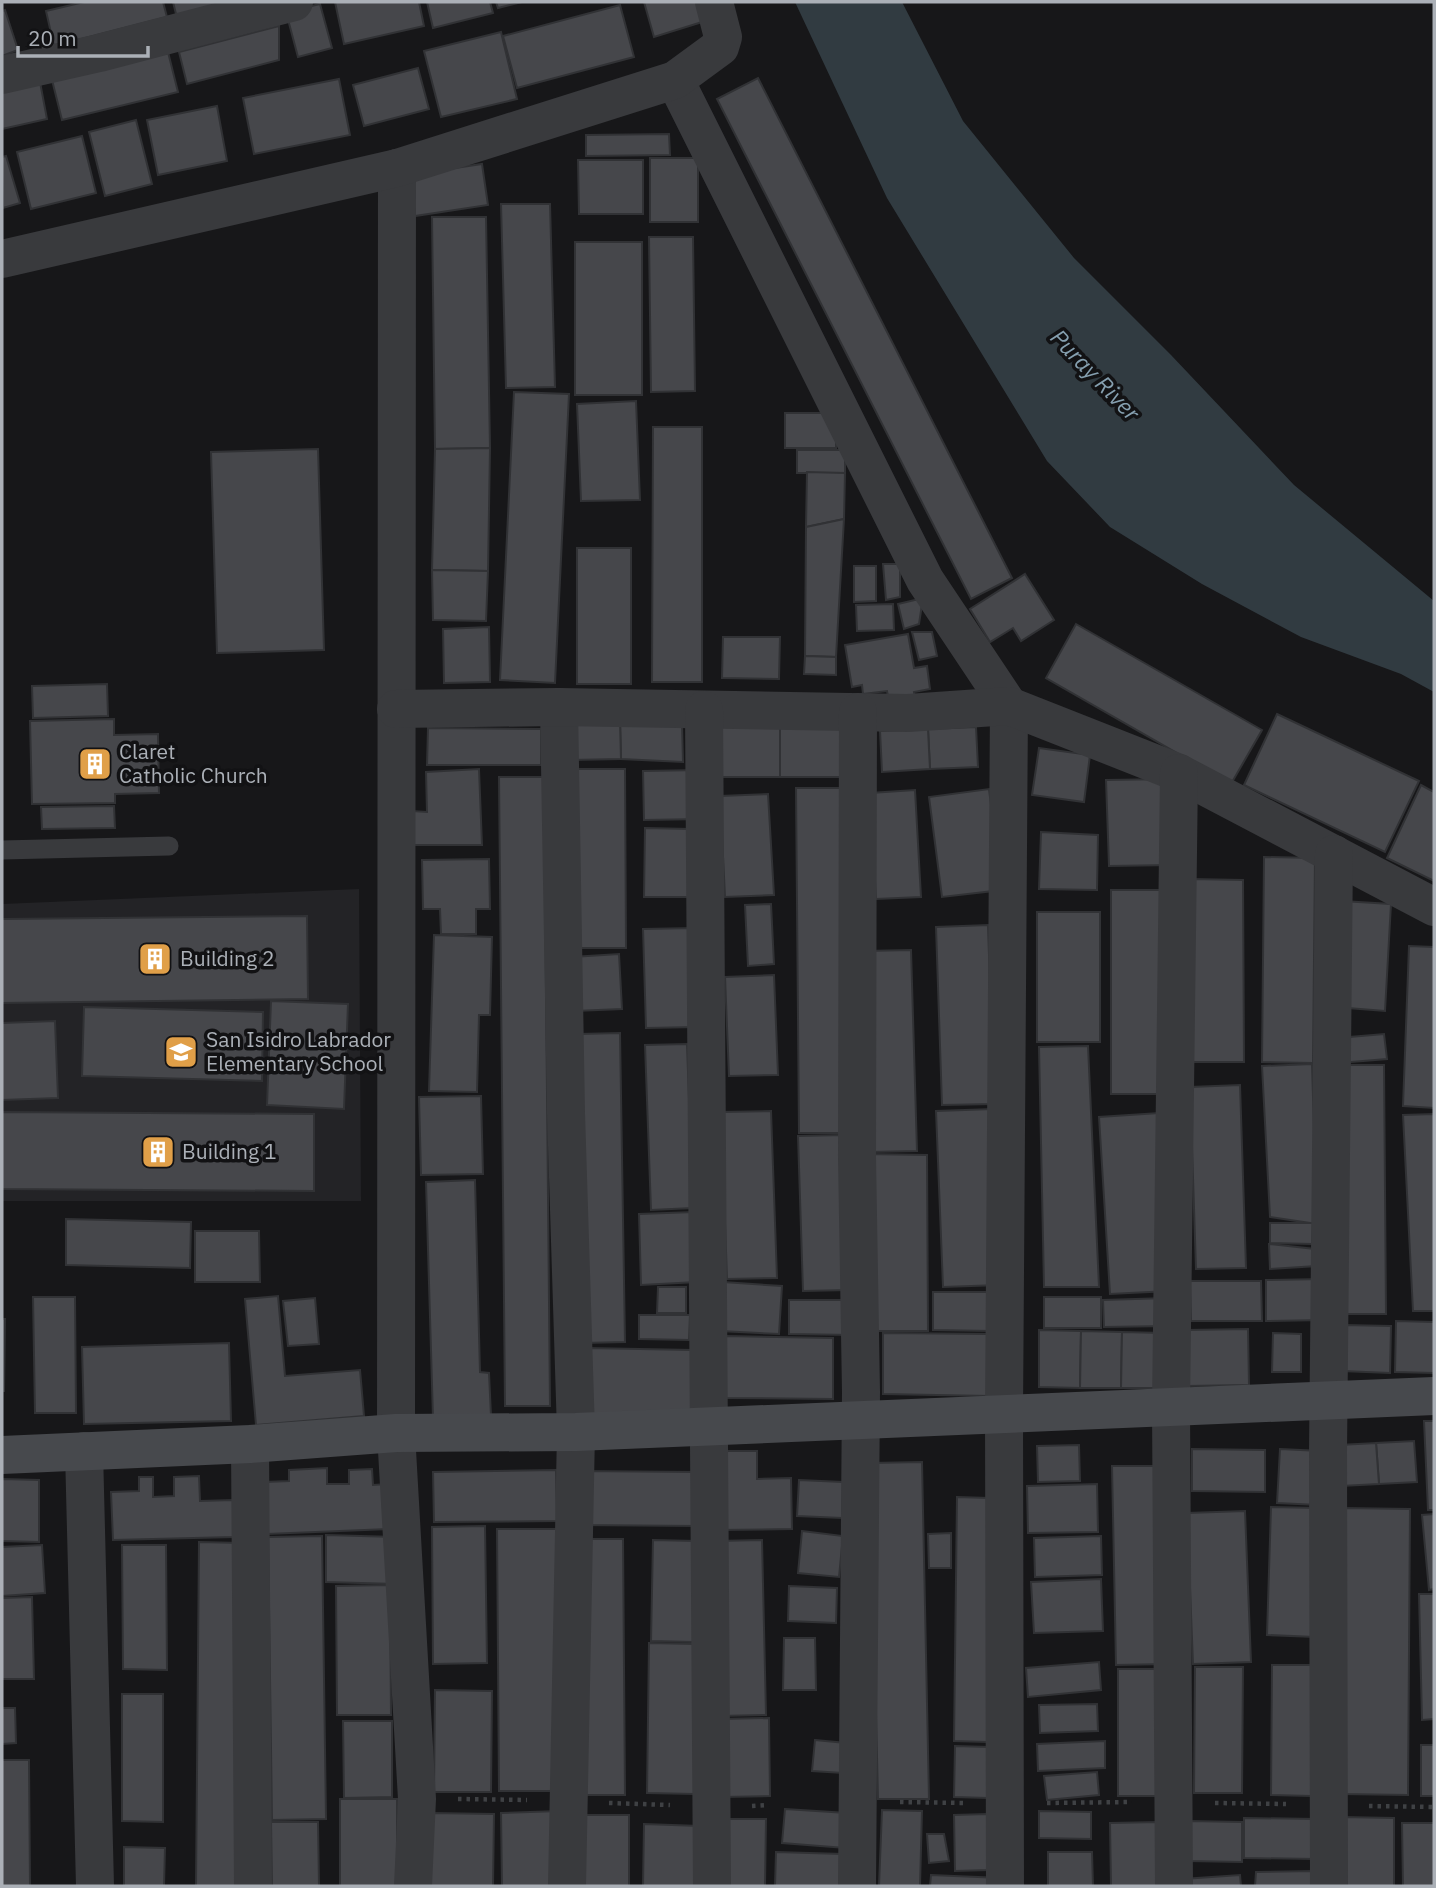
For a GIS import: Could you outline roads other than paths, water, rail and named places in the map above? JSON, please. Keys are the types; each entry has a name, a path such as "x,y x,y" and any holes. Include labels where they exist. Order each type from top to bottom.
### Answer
{"street":[{"path":"2,75 99,53 294,2"},
{"path":"2,259 397,168 675,80 712,56 720,47 723,37 714,2"},
{"path":"675,80 925,580 1009,706 1004,1414 1005,1886"},
{"path":"397,168 396,1433 417,1799 413,1886"},
{"path":"396,709 559,707 908,713 1009,706 1179,773 1434,907"},
{"path":"559,707 566,1113 576,1432 567,1886"},
{"path":"704,710 711,1426 712,1886"},
{"path":"858,712 858,1886"},
{"path":"1174,1886 1171,1407 1179,773"},
{"path":"1329,1886 1328,1401 1334,854"},
{"path":"2,1455 250,1444 396,1433 576,1432 1434,1396"},
{"path":"250,1444 253,1886"},
{"path":"83,1451 95,1886"}],"lane":[{"path":"2,850 169,846"}],"water":[{"name":"Puray River","path":"795,2 902,2 963,121 1074,258 1171,355 1294,485 1434,601 1434,692 1401,674 1301,637 1202,584 1110,527 1047,461 887,198"}],"place":[{"name":"Claret Catholic Church","path":"95,764"},
{"name":"Building 2","path":"155,959"},
{"name":"San Isidro Labrador Elementary School","path":"181,1052"},
{"name":"Building 1","path":"158,1152"}]}
